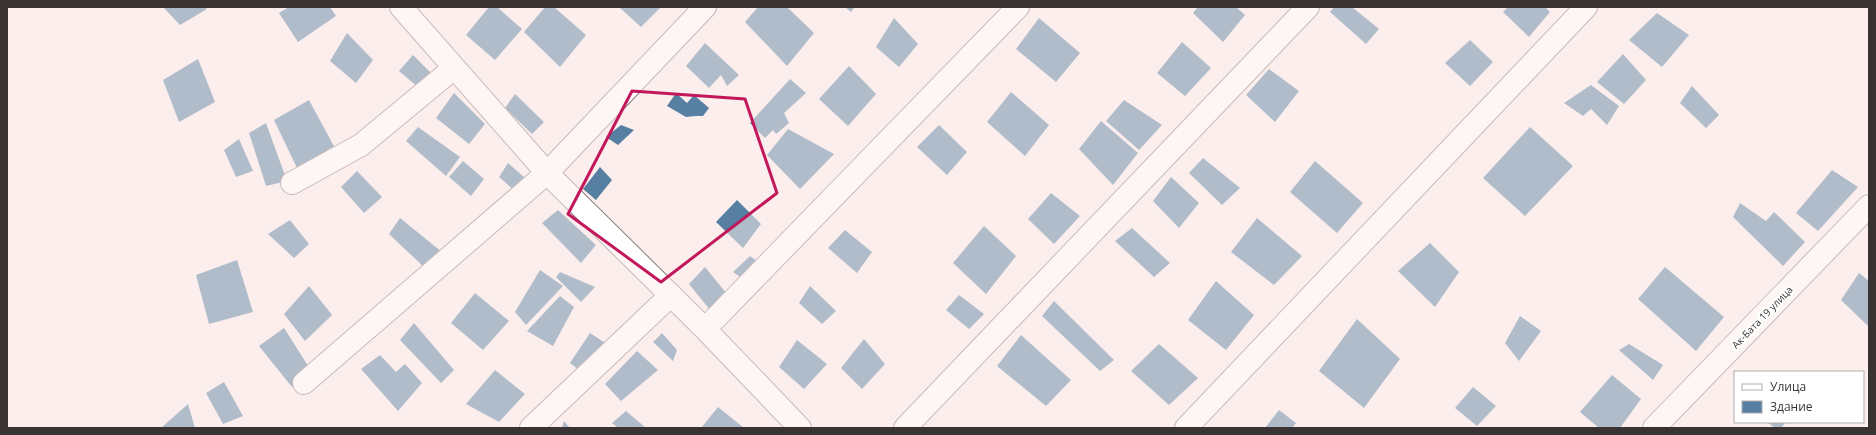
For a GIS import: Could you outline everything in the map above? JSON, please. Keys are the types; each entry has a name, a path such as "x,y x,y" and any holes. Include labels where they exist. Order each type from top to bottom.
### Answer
{"street":[{"path":"401,7 547,173 705,329 800,428"},
{"path":"304,383 547,173 705,7"},
{"path":"705,329 1018,7"},
{"path":"905,428 1308,7"},
{"path":"1186,428 1586,7"},
{"path":"292,183 361,145 454,68"},
{"name":"Ак-Бата 19 улица","path":"1654,428 1869,206"},
{"path":"531,428 671,295"}],"highlighted area":[{"path":"632,91 745,99 777,193 661,282 568,214"}],"building":[{"path":"163,7 205,7 207,9 180,25"},
{"path":"289,7 330,7 336,16 298,42 279,13"},
{"path":"489,7 497,7 522,29 495,60 466,35"},
{"path":"545,7 554,7 586,35 560,67 524,32"},
{"path":"619,7 661,7 641,27"},
{"path":"758,7 787,7 814,33 787,66 745,22"},
{"path":"845,7 855,7 851,12"},
{"path":"1198,7 1236,7 1245,15 1223,42 1193,13"},
{"path":"1334,7 1352,7 1379,29 1366,44 1330,12"},
{"path":"1508,7 1545,7 1550,12 1529,37 1503,12"},
{"path":"1657,13 1689,35 1662,67 1629,40"},
{"path":"894,18 918,44 899,67 876,47"},
{"path":"1039,18 1080,53 1056,82 1016,49"},
{"path":"347,33 373,60 356,83 330,61"},
{"path":"1470,40 1493,62 1470,86 1445,63"},
{"path":"1182,42 1211,68 1185,96 1157,73"},
{"path":"705,43 739,75 727,86 721,75 709,88 686,66"},
{"path":"1623,54 1646,80 1624,104 1597,82"},
{"path":"413,55 431,73 419,88 399,71"},
{"path":"198,59 215,102 179,122 163,80"},
{"path":"849,66 876,94 848,126 819,99"},
{"path":"1269,69 1299,91 1275,122 1246,95"},
{"path":"790,79 806,93 784,113 789,123 776,134 773,130 765,138 750,123"},
{"path":"1591,85 1619,106 1607,125 1591,109 1583,116 1564,103"},
{"path":"1692,86 1719,115 1706,128 1680,103"},
{"path":"1011,92 1049,125 1025,156 987,122"},
{"path":"454,93 485,124 469,144 436,118"},
{"path":"676,93 687,103 694,95 709,108 703,116 686,117 667,106"},
{"path":"515,94 544,122 532,134 505,108"},
{"path":"309,100 336,150 297,168 274,120"},
{"path":"1124,100 1162,125 1139,150 1106,121"},
{"path":"1101,121 1138,153 1113,185 1079,149"},
{"path":"266,123 287,181 266,186 249,133"},
{"path":"621,125 634,130 618,145 606,137"},
{"path":"939,125 967,152 947,175 917,147"},
{"path":"418,127 460,157 446,176 406,141"},
{"path":"1530,127 1573,166 1525,216 1483,178"},
{"path":"788,129 834,154 800,189 767,155"},
{"path":"239,139 253,171 236,177 224,150"},
{"path":"1203,158 1240,188 1222,205 1189,173"},
{"path":"463,161 484,179 471,196 449,177"},
{"path":"1315,161 1363,203 1337,233 1290,192"},
{"path":"508,163 525,178 514,190 499,177"},
{"path":"600,167 612,180 596,200 583,189"},
{"path":"1832,170 1858,187 1818,231 1796,213"},
{"path":"357,171 382,197 364,213 341,187"},
{"path":"1171,177 1199,203 1179,228 1153,201"},
{"path":"1051,193 1080,216 1054,244 1028,219"},
{"path":"737,200 761,224 743,248 716,222"},
{"path":"1740,203 1766,221 1774,212 1805,242 1783,266 1733,217"},
{"path":"558,210 596,245 581,263 542,223"},
{"path":"400,218 442,252 426,269 389,234"},
{"path":"1257,218 1302,256 1274,285 1231,252"},
{"path":"290,220 309,244 294,258 268,234"},
{"path":"984,226 1016,256 986,294 953,263"},
{"path":"1132,228 1170,263 1154,277 1115,241"},
{"path":"845,230 872,252 857,273 828,248"},
{"path":"1430,243 1459,272 1435,307 1398,271"},
{"path":"750,256 761,264 743,279 733,272"},
{"path":"237,260 253,312 209,324 196,275"},
{"path":"705,267 727,294 710,310 689,284"},
{"path":"1665,267 1724,317 1696,351 1638,299"},
{"path":"540,270 563,286 526,325 515,312"},
{"path":"560,272 595,287 581,302 556,277"},
{"path":"1859,273 1869,281 1868,326 1841,300"},
{"path":"1216,281 1254,315 1226,350 1188,320"},
{"path":"309,286 332,315 305,341 284,314"},
{"path":"810,286 836,311 822,324 799,303"},
{"path":"475,293 509,321 483,350 451,323"},
{"path":"959,295 984,314 969,329 946,310"},
{"path":"560,296 574,307 553,346 527,331"},
{"path":"1054,301 1114,360 1100,371 1042,316"},
{"path":"1520,316 1541,331 1519,361 1505,343"},
{"path":"1357,319 1400,359 1364,408 1319,371"},
{"path":"414,323 454,370 441,383 400,340"},
{"path":"284,328 312,372 292,387 259,346"},
{"path":"590,333 610,346 579,370 570,363"},
{"path":"662,333 677,350 673,361 653,342"},
{"path":"1021,335 1071,380 1046,406 997,366"},
{"path":"864,339 885,364 862,389 841,368"},
{"path":"797,340 827,364 804,389 779,367"},
{"path":"1159,344 1198,378 1169,405 1131,371"},
{"path":"1629,344 1663,365 1653,380 1619,350"},
{"path":"637,351 658,370 621,401 605,384"},
{"path":"380,355 396,372 405,364 422,383 398,411 361,369"},
{"path":"495,370 525,394 499,422 466,404"},
{"path":"1612,375 1641,399 1620,428 1599,428 1580,412"},
{"path":"224,382 243,416 223,424 206,393"},
{"path":"1473,387 1496,406 1477,426 1455,408"},
{"path":"188,404 195,428 161,428"},
{"path":"718,407 744,428 701,428"},
{"path":"1279,410 1296,423 1292,428 1265,428"},
{"path":"626,411 646,428 618,428 612,423"},
{"path":"564,421 570,428 562,428"},
{"path":"1768,423 1785,423 1781,428 1775,428"}]}
